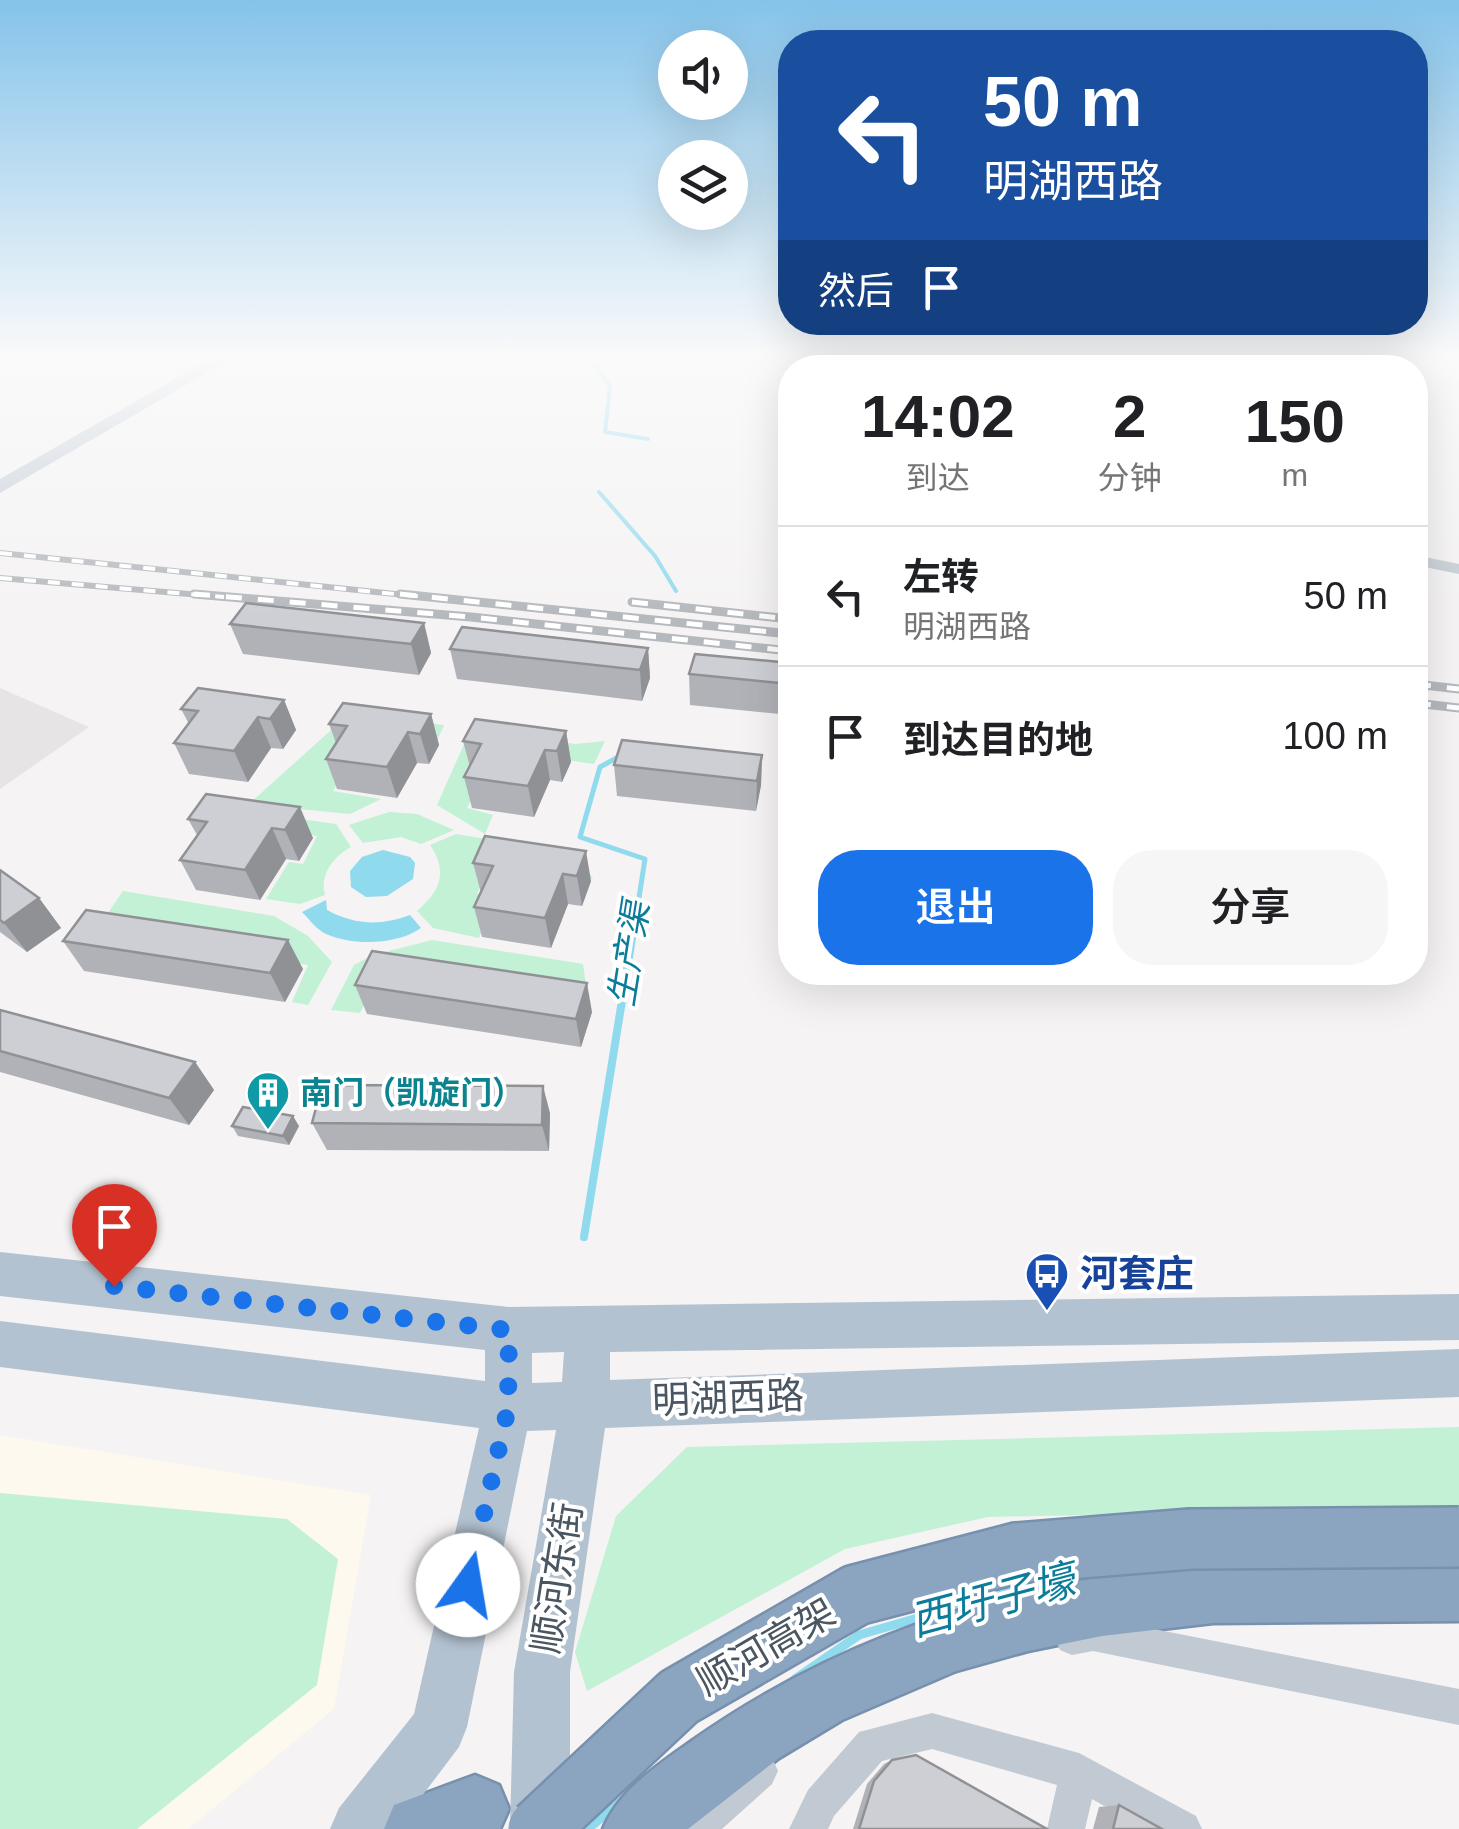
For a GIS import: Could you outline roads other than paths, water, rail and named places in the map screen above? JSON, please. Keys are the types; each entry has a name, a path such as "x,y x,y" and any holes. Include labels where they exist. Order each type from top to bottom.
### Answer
{"highway":[{"name":"顺河高架","path":"539,1829 679,1697 856,1595 1017,1553 1191,1539 1459,1538"},
{"name":"顺河高架","path":"637,1829 663,1804 789,1711 934,1644 1057,1613 1178,1596 1459,1591"}],"main road":[{"path":"0,487 73,445"},
{"name":"明湖西路","path":"0,1274 509,1330 1459,1317"},
{"name":"顺河东街","path":"539,1829 542,1672 585,1403 588,1328"},
{"path":"424,1823 440,1726 508,1408 509,1330"},
{"name":"明湖西路","path":"0,1344 508,1408 1459,1372"}],"street":[{"path":"1428,563 1459,569"},
{"path":"694,1829 810,1725 950,1661 1093,1634 1459,1706"},
{"path":"808,1829 821,1803 872,1745 932,1732 1079,1772 1183,1829"},
{"path":"1066,1829 1079,1772"}],"water":[{"path":"383,850 410,857 415,863 413,879 387,896 366,897 351,887 350,871 362,857"},
{"path":"326,900 327,910 348,919 378,922 410,915 421,928 388,941 337,938 319,930 302,912"}],"waterway":[{"name":"生产渠","path":"599,492 655,556 676,591"},
{"name":"生产渠","path":"622,755 600,767 580,837 645,859 638,904"},
{"name":"生产渠","path":"584,1237 638,901"},
{"name":"西圩子壕","path":"795,1679 859,1635 1056,1578"},
{"name":"西圩子壕","path":"588,1829 625,1798"}],"railway":[{"path":"0,553 424,597"},
{"path":"0,578 224,597"},
{"path":"194,594 471,617 778,650"},
{"path":"400,594 778,633"},
{"path":"632,602 778,618"},
{"path":"1428,685 1459,689"},
{"path":"1428,704 1459,708"}],"place":[{"name":"南门（凯旋门）","path":"268,1131"},
{"name":"河套庄","path":"1047,1312"}]}
